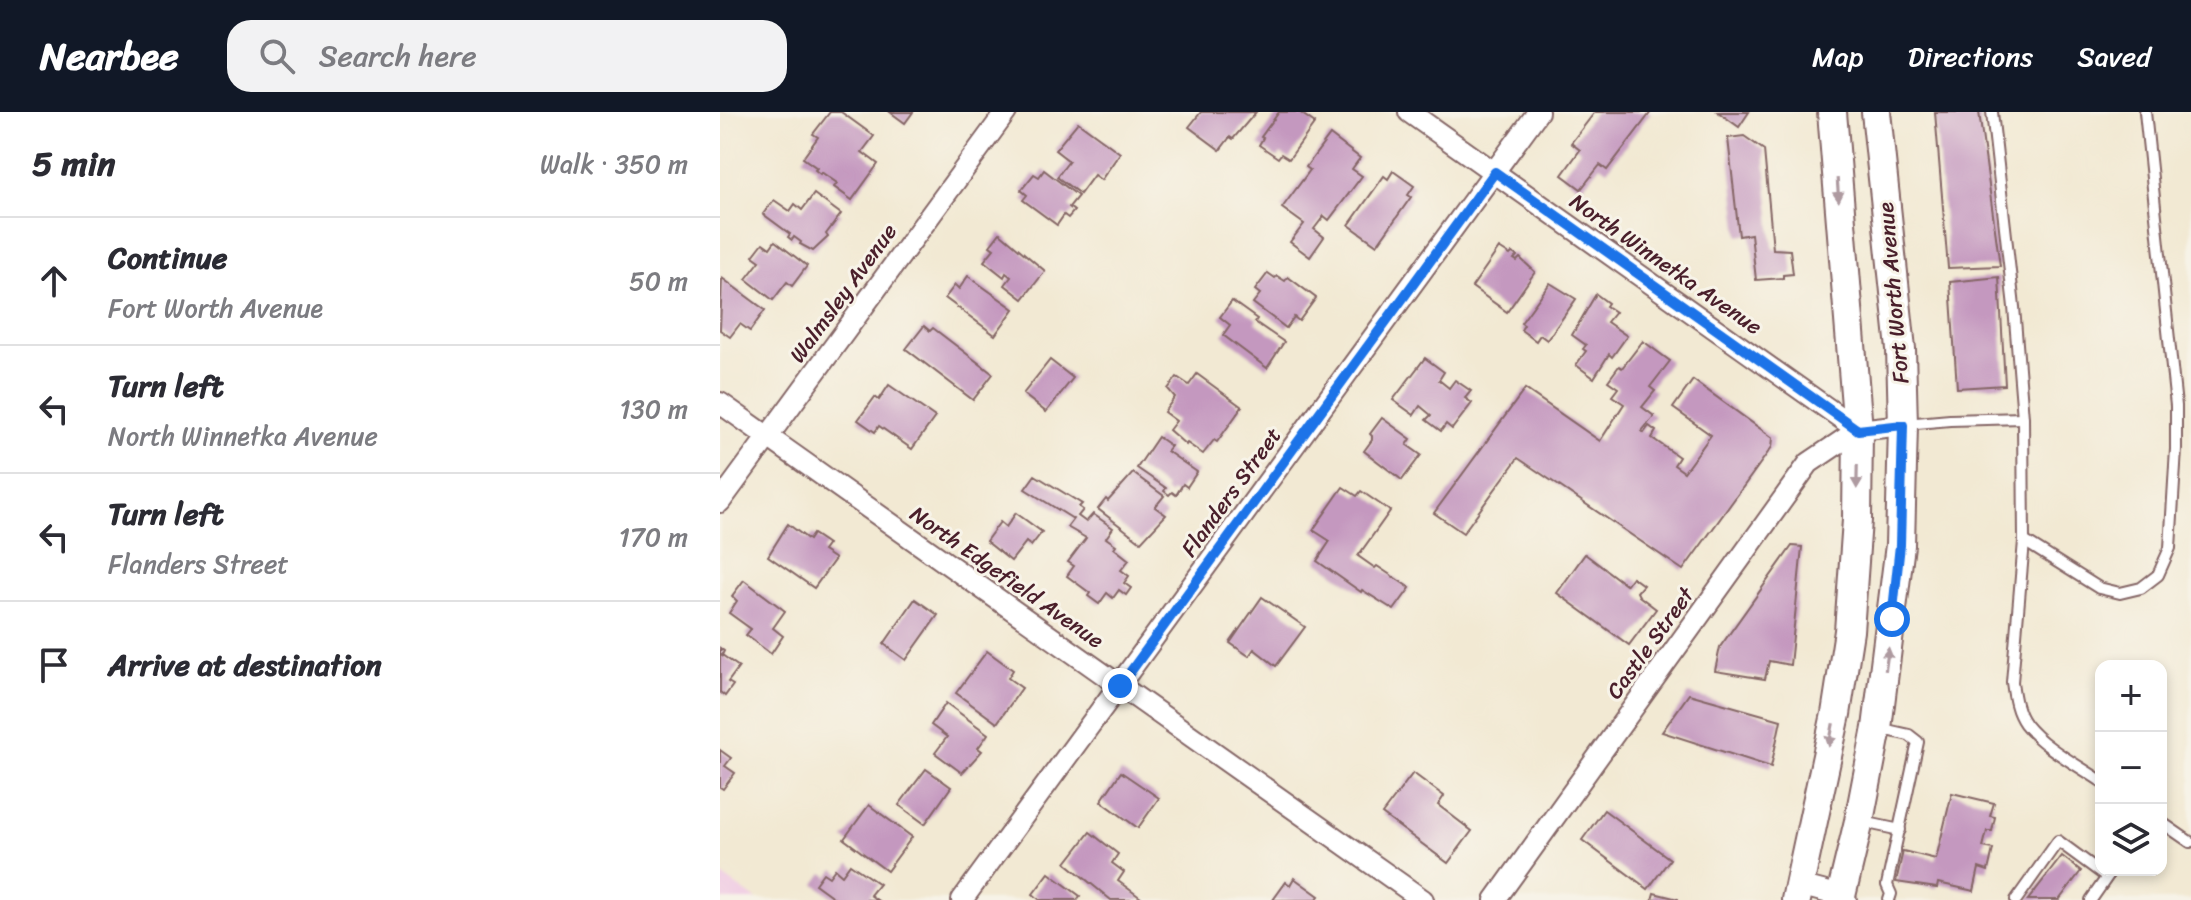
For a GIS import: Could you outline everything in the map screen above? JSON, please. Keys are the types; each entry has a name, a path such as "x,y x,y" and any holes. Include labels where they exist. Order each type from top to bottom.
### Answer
{"main road":[{"name":"Fort Worth Avenue","path":"1797,893 1836,714 1849,631 1857,520 1858,430 1832,112"},
{"name":"Fort Worth Avenue","path":"1842,899 1877,728 1900,545 1901,349 1876,112"}],"street":[{"name":"Walmsley Avenue","path":"720,502 1006,112"},
{"name":"North Winnetka Avenue","path":"1409,112 1858,430"},
{"name":"Flanders Street","path":"962,900 1538,112"},
{"name":"North Edgefield Avenue","path":"720,403 1423,900"},
{"path":"1858,430 1903,425"},
{"name":"Castle Street","path":"1495,900 1809,463 1858,430"},
{"path":"1797,893 1842,899"}],"lane":[{"path":"1992,112 2023,418 2024,541 2012,682 2016,704 2024,722 2044,741 2095,777"},
{"path":"2024,541 2099,588 2120,593 2141,588 2158,575 2170,548 2176,406 2145,112"},
{"path":"1903,425 2023,418"},
{"path":"1877,728 1909,735 1918,742 1887,885 1891,894 1889,900"},
{"path":"1859,821 1900,830"},
{"path":"2167,826 2190,842"},
{"path":"2016,900 2058,841 2107,877 2091,900"}],"shaded area":[{"path":"720,874 757,900 720,900"}],"building":[{"path":"830,112 841,112 874,136 862,152 878,164 852,200 834,187 837,183 820,174 803,158 818,137 813,134"},
{"path":"890,112 913,112 905,123"},
{"path":"1201,112 1256,112 1220,150 1189,127"},
{"path":"1279,112 1299,112 1315,123 1289,159 1281,154 1278,158 1259,145 1261,137"},
{"path":"1595,112 1651,112 1607,170 1600,165 1581,189 1562,175 1580,150 1571,143"},
{"path":"1718,112 1749,112 1739,127"},
{"path":"1935,112 1979,112 2000,266 1948,268"},
{"path":"1078,122 1120,153 1101,180 1094,175 1080,194 1057,177 1069,161 1055,150"},
{"path":"1330,135 1360,158 1352,169 1362,176 1329,220 1324,216 1314,229 1324,237 1310,257 1290,242 1304,224 1282,208 1310,170 1306,167"},
{"path":"1744,136 1764,150 1773,249 1790,250 1793,274 1783,275 1783,278 1756,280 1751,234 1739,236 1728,138"},
{"path":"1044,170 1078,196 1069,207 1074,211 1068,218 1064,215 1057,225 1023,200 1027,195 1021,190 1034,174 1039,177"},
{"path":"1393,171 1414,186 1408,195 1411,197 1377,245 1349,225 1384,176 1388,179"},
{"path":"814,194 841,214 826,234 828,237 813,251 794,237 792,240 788,237 790,234 763,214 774,200 790,211 795,204 802,210"},
{"path":"1000,233 1045,271 1023,299 1005,285 1011,277 1006,273 1004,277 984,261 994,249 990,246"},
{"path":"775,241 807,266 792,286 787,282 773,300 746,279 760,261 753,256 763,243 770,248"},
{"path":"1499,248 1517,256 1514,259 1517,261 1520,258 1535,272 1507,312 1472,287"},
{"path":"1268,273 1285,281 1288,277 1316,298 1299,321 1294,317 1286,328 1253,303 1260,294 1255,290"},
{"path":"968,276 1014,309 995,335 945,298 955,285 959,289"},
{"path":"1999,277 2005,385 1957,388 1950,282"},
{"path":"722,278 765,310 750,331 740,324 730,337 720,330"},
{"path":"1550,283 1576,299 1547,340 1540,335 1536,341 1521,330 1524,325 1521,323"},
{"path":"1596,294 1615,312 1607,322 1627,336 1612,357 1609,354 1594,378 1576,365 1586,351 1583,349 1586,345 1572,335"},
{"path":"1232,301 1284,342 1267,368 1223,335 1230,325 1220,317"},
{"path":"924,326 930,331 933,328 993,374 973,400 906,349"},
{"path":"1643,341 1670,361 1650,387 1655,391 1642,407 1654,416 1642,431 1644,433 1649,426 1656,431 1652,438 1679,457 1674,465 1684,472 1711,435 1673,408 1693,380 1773,438 1772,447 1683,570 1518,458 1463,533 1434,513 1525,389 1600,441 1624,404 1612,396 1618,388 1608,381"},
{"path":"1425,358 1444,372 1439,380 1449,388 1455,380 1471,391 1465,398 1472,403 1452,429 1446,424 1441,431 1426,420 1431,415 1420,406 1414,415 1393,400"},
{"path":"1050,360 1073,378 1046,412 1023,394"},
{"path":"1197,374 1242,407 1217,442 1214,440 1203,454 1186,445 1169,430 1176,421 1164,412 1175,397 1168,389 1177,377 1189,385"},
{"path":"889,385 935,417 912,449 879,426 875,432 858,420 875,397 879,400"},
{"path":"1382,418 1411,439 1407,445 1421,455 1402,480 1364,451 1372,440 1370,434"},
{"path":"1158,437 1171,446 1167,451 1197,472 1187,487 1183,484 1176,495 1172,492 1169,495 1164,491 1166,488 1137,468"},
{"path":"1133,473 1164,496 1155,507 1166,515 1141,542 1098,509"},
{"path":"1035,475 1082,504 1079,507 1083,510 1078,516 1086,522 1093,514 1113,528 1106,538 1129,560 1121,570 1129,576 1124,583 1131,588 1126,595 1119,590 1113,598 1107,593 1099,604 1067,576 1074,566 1068,562 1086,538 1067,527 1073,519 1025,489"},
{"path":"1343,487 1357,496 1361,491 1390,511 1358,556 1410,588 1394,610 1361,592 1317,561 1330,541 1313,530"},
{"path":"1016,513 1042,532 1031,546 1026,542 1011,561 986,541 1000,522 1006,527"},
{"path":"788,524 809,540 813,534 828,544 823,551 835,559 814,588 768,556"},
{"path":"1792,546 1802,547 1790,665 1769,661 1765,679 1715,671 1720,647"},
{"path":"1585,554 1626,585 1632,577 1643,585 1637,592 1639,596 1656,609 1629,645 1557,593"},
{"path":"744,580 785,611 773,628 783,636 771,654 746,635 751,629 729,613 737,601 732,596"},
{"path":"1262,597 1305,627 1276,666 1254,649 1249,656 1230,643"},
{"path":"915,599 938,615 906,660 884,644"},
{"path":"720,648 724,651 722,655 739,667 728,682 733,685 725,696 720,692"},
{"path":"987,651 1013,670 1008,678 1022,688 997,723 956,693"},
{"path":"1689,694 1781,720 1771,767 1662,732"},
{"path":"946,703 988,734 978,748 982,751 962,773 935,753 947,737 931,725"},
{"path":"720,750 731,758 725,766 735,773 723,789 720,787"},
{"path":"926,769 951,787 925,824 899,805"},
{"path":"1121,772 1159,798 1138,828 1101,801"},
{"path":"1413,773 1444,796 1438,805 1472,831 1448,863 1382,814"},
{"path":"1952,793 1994,803 1990,816 1995,817 1992,831 1987,831 1983,847 1993,849 1988,871 1979,868 1974,891 1938,883 1937,888 1896,882 1903,851 1936,859"},
{"path":"869,805 912,837 887,871 844,839"},
{"path":"1604,810 1670,859 1648,889 1582,840"},
{"path":"1090,832 1118,854 1112,863 1124,872 1118,881 1141,898 1139,900 1111,900 1066,863"},
{"path":"2062,856 2081,871 2059,900 2028,900"},
{"path":"850,864 879,884 870,895 877,900 837,900 815,884 823,873 829,877 835,869 842,875"},
{"path":"1049,873 1080,896 1077,900 1040,900 1033,894"},
{"path":"1294,878 1319,896 1316,900 1273,900 1286,882 1290,885"},
{"path":"1654,893 1678,899 1678,900 1652,900"}],"route":[{"path":"1120,686 1495,172 1858,430 1903,425 1900,545 1892,619"}]}
